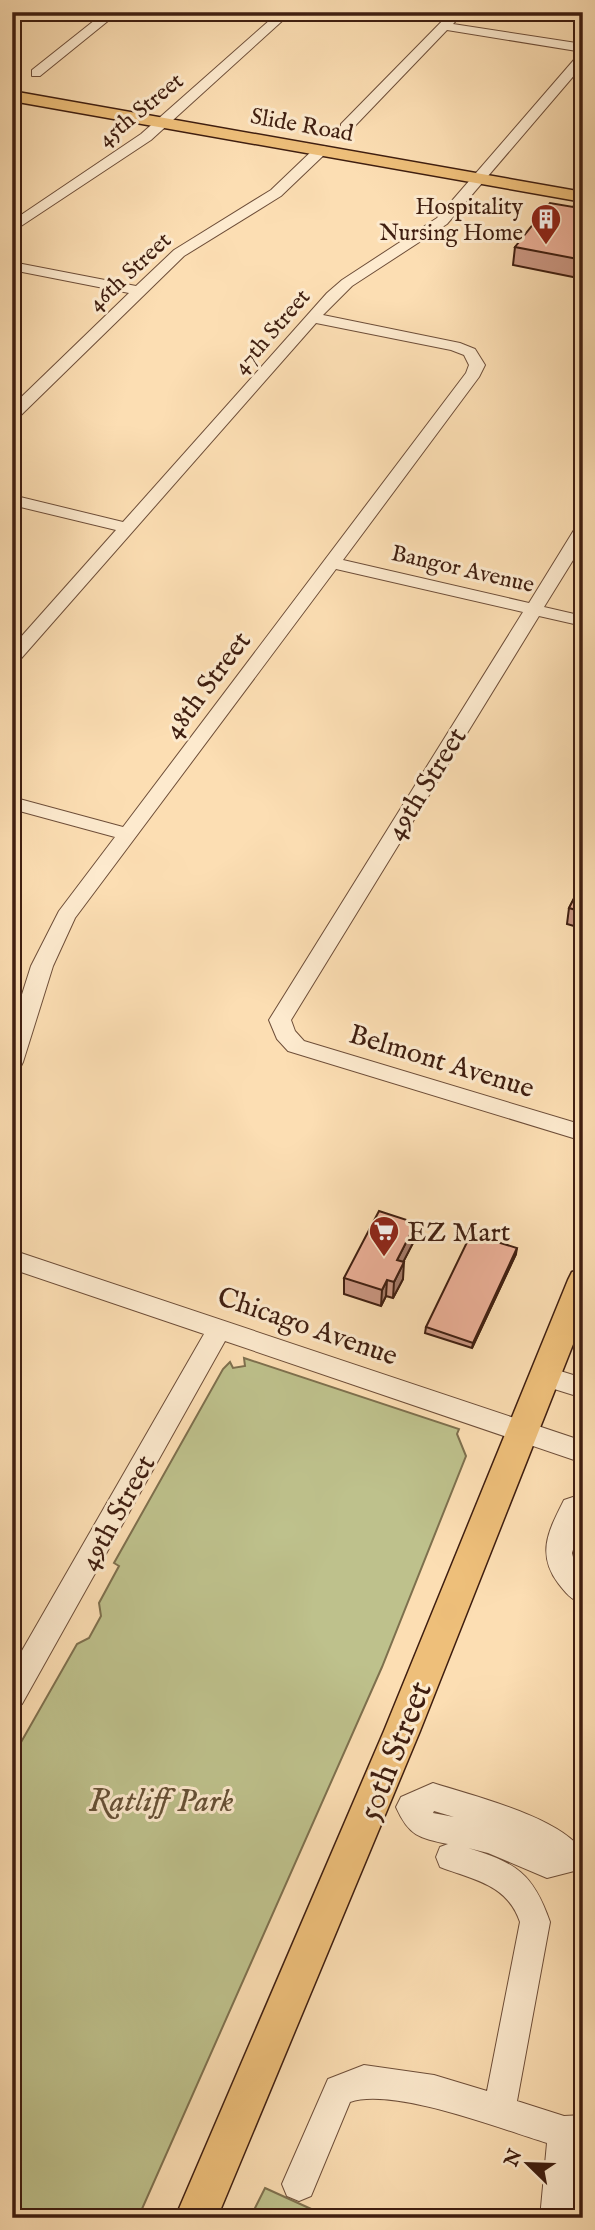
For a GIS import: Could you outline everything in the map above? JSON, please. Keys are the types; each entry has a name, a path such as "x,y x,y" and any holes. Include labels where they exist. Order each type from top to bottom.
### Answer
{"main road":[{"name":"Slide Road","path":"12,96 583,197"},
{"name":"50th Street","path":"196,2218 402,1731 583,1280"}],"street":[{"path":"36,73 113,12"},
{"name":"45th Street","path":"12,228 146,137 286,12"},
{"path":"346,127 458,12"},
{"path":"445,26 583,48"},
{"name":"47th Street","path":"12,657 313,318 347,283 442,221 583,57"},
{"name":"46th Street","path":"12,415 179,253 276,193 321,150"},
{"path":"12,265 139,291"},
{"name":"48th Street","path":"12,1062 51,942 66,916 474,374 477,365 470,352 455,346 313,318"},
{"path":"12,500 127,527"},
{"name":"49th Street","path":"288,1038 280,1020 285,1009 583,530"},
{"name":"Bangor Avenue","path":"332,564 583,621"},
{"path":"12,803 127,834"},
{"name":"Belmont Avenue","path":"288,1038 296,1046 330,1057 583,1133"},
{"name":"Chicago Avenue","path":"12,1259 583,1452"},
{"name":"49th Street","path":"12,1696 220,1328"},
{"path":"544,1376 583,1388"},
{"path":"573,1508 556,1550 562,1570 583,1592"},
{"path":"451,1857 510,1878 529,1899 535,1922 499,2112"},
{"path":"299,2184 339,2090 365,2081 434,2091 573,2132 557,2218"}],"green space":[{"name":"Ratliff Park","path":"244,1358 459,1429 457,1434 466,1456 382,1667 138,2218 12,2218 12,1758 77,1644 89,1638 101,1616 99,1603 119,1566 114,1563 223,1369 230,1362 233,1368 245,1366"},
{"path":"265,2188 331,2218 250,2218"}],"building":[{"path":"580,197 583,198 583,260 515,247 550,203 573,207"},
{"path":"583,881 583,912 569,908"},
{"name":"EZ Mart","path":"379,1211 416,1223 397,1260 404,1262 394,1282 387,1280 382,1290 344,1278"},
{"path":"471,1234 517,1248 473,1343 426,1327"}],"place":[{"name":"Hospitality Nursing Home","path":"546,246"},
{"name":"EZ Mart","path":"384,1258"}]}
